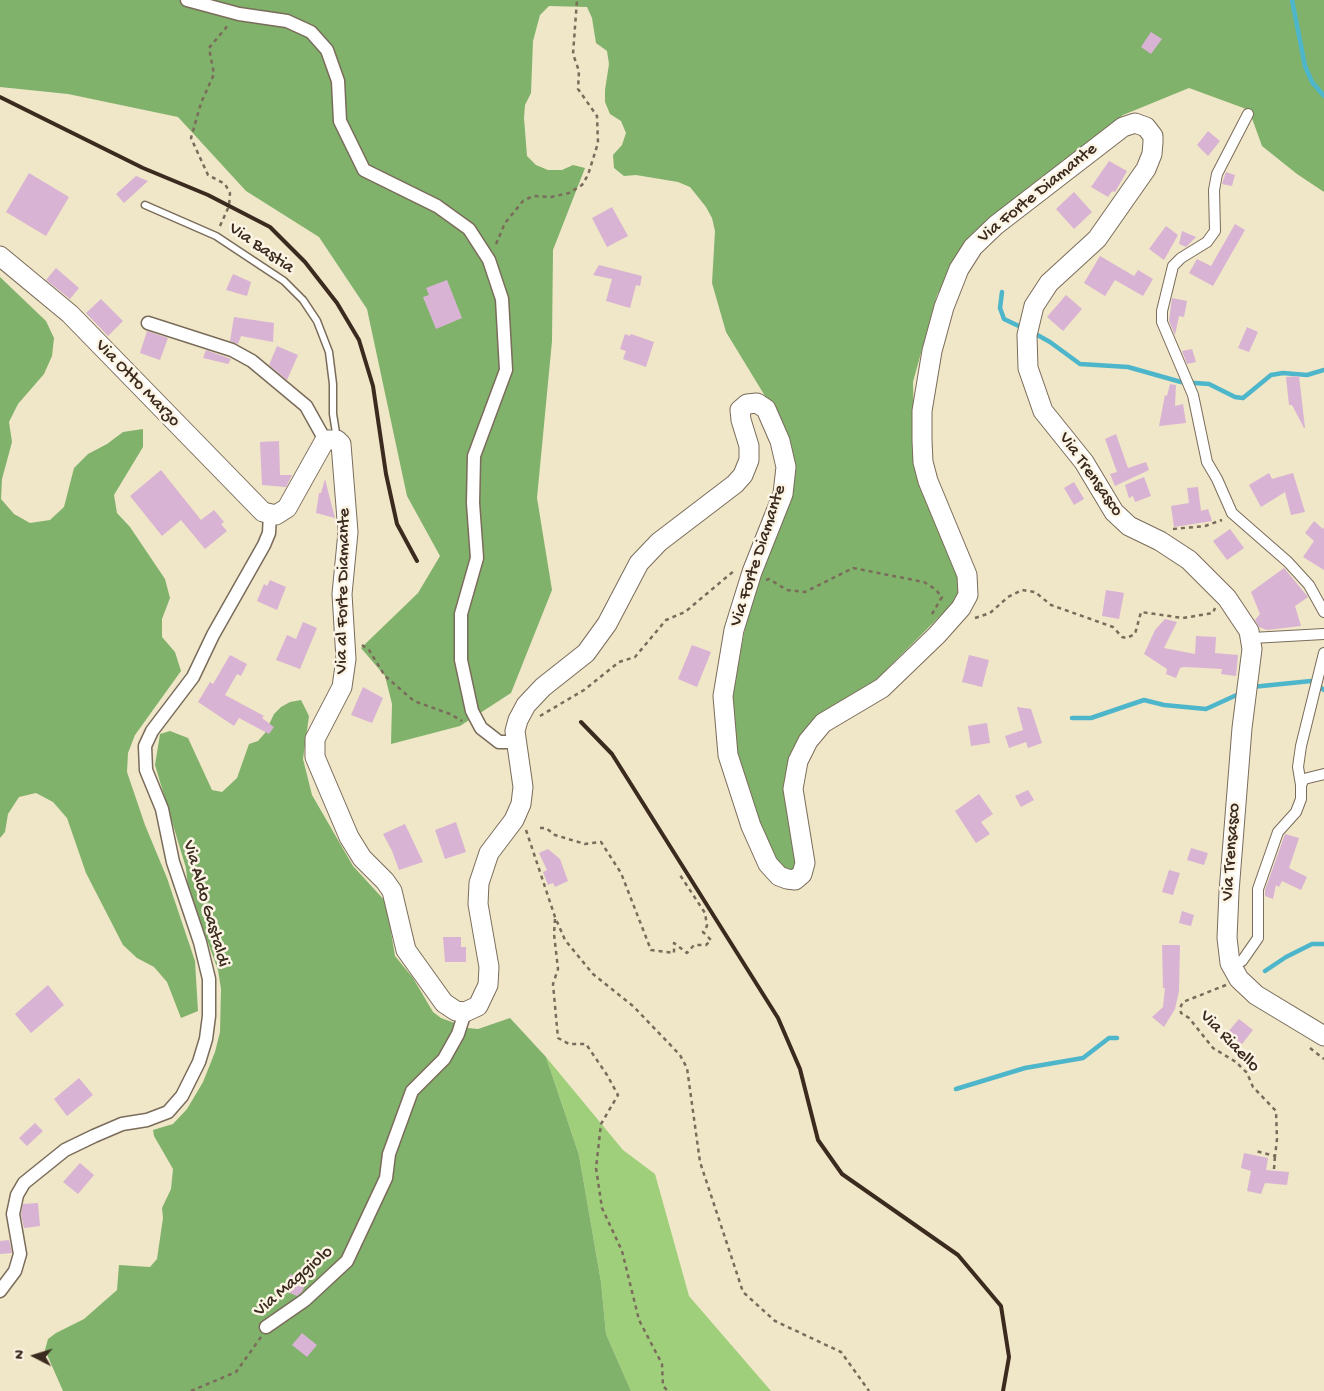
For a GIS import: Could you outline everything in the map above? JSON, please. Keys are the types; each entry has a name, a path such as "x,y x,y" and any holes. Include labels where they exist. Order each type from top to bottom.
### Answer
{"main road":[{"name":"Via Forte Diamante","path":"516,742 518,720 526,705 543,688 586,653 607,624 639,563 659,542 735,484 743,475 749,460 740,410 747,404 757,403 766,409 780,441 786,467 783,494 750,579 734,630 723,696 728,755 750,826 768,864 779,876 786,879 794,880 802,874 805,863 793,789 798,761 808,741 822,723 882,688 961,608 969,588 967,575 928,481 923,462 922,440 922,411 932,351 944,307 958,269 973,246 996,225 1123,127 1135,124 1146,127"},
{"name":"Via Trensasco","path":"1146,127 1153,136 1152,154 1146,169 1097,239 1049,283 1034,306 1027,335 1028,368 1043,411 1084,462 1114,512 1129,526 1171,548 1202,572 1240,615 1252,638 1234,816 1228,952 1256,995 1324,1036"},
{"name":"Via Otto Marzo","path":"0,256 70,314 258,509 270,514"},
{"path":"270,514 280,514 287,508 331,440"},
{"name":"Via al Forte Diamante","path":"331,440 343,451 348,532 342,594 346,659 342,687 315,739 314,748 318,768 349,837 362,858 385,881 392,891 406,950 444,1003 456,1011 465,1012"},
{"path":"465,1012 478,1006 488,985 489,966 478,904 482,868 488,853 514,820 521,804 523,786 516,742"}],"street":[{"path":"187,0 239,14 287,20 311,32 327,50 338,81 340,121 364,170 436,206 461,223 469,229 490,260 502,299 506,370 474,456 473,503 477,558 461,614 461,660 472,711 482,728 499,742 516,742"},
{"path":"1248,114 1217,174 1214,190 1215,231 1207,242 1173,266 1162,311 1164,330 1193,395 1207,462 1236,518 1288,562 1309,585 1324,612"},
{"path":"148,323 232,350 252,361 306,406 331,440"},
{"name":"Via Aldo Gastaldi","path":"0,1291 15,1271 20,1254 13,1214 16,1195 24,1183 66,1150 94,1136 122,1124 147,1120 168,1112 189,1085 199,1062 208,1021 209,979 200,942 173,862 162,809 146,770 145,746 152,731 192,677 213,635 264,545 269,533 270,514"},
{"path":"1252,638 1324,634"},
{"path":"1302,785 1298,768 1301,746 1324,653"},
{"path":"1238,966 1258,938 1258,889 1278,832 1296,812 1304,780 1324,774"},
{"name":"Via Maggiolo","path":"266,1327 305,1300 347,1261 386,1178 389,1154 412,1091 444,1059 458,1034 465,1012"}],"lane":[{"name":"Via Bastia","path":"146,205 216,236 284,281 303,300 317,321 329,352 333,384 331,440"}],"path":[{"path":"490,260 505,222 523,201 534,196 551,197 569,193 582,185 588,175 598,143 597,116 578,89 579,71 573,54 577,0"},
{"path":"216,236 229,206 230,193 225,184 208,175 191,138 201,102 214,74 209,48 239,14"},
{"path":"1170,529 1205,526 1220,520 1236,518"},
{"path":"537,718 569,697 584,690 619,662 635,657 666,620 685,612 734,571 739,569 757,589 769,579 787,590 806,592 853,568 924,582 935,589 942,597 929,626 936,635"},
{"path":"968,619 990,613 1008,597 1022,590 1035,592 1051,605 1113,627 1122,637 1127,638 1136,634 1141,612 1184,618 1213,613 1216,606 1214,602"},
{"path":"344,633 369,650 385,676 414,701 450,714 466,724"},
{"path":"514,820 526,829 555,917 565,940 593,974 633,1006 680,1055 687,1068 700,1162 744,1292 775,1321 841,1352 869,1391"},
{"path":"540,828 546,828 559,836 585,844 601,842 621,873 651,950 674,953 674,942 687,953 694,945 706,945 711,940 703,932 707,926 705,913 680,875"},
{"path":"555,917 554,934 558,970 553,984 558,1038 569,1044 586,1044 618,1095 601,1124 596,1168 602,1208 622,1251 639,1320 662,1364 663,1386 668,1391"},
{"name":"Via Riaello","path":"1238,966 1228,984 1224,987 1183,1002 1180,1008 1181,1013 1189,1018 1213,1048 1236,1062 1246,1073 1253,1087 1276,1111 1277,1139 1274,1169"},
{"path":"1256,1151 1275,1156"},
{"name":"Via Maggiolo","path":"191,1391 236,1372 254,1349 266,1327"}],"green space":[{"path":"0,0 1324,0 1324,192 1297,174 1262,146 1249,110 1189,88 1123,115 971,235 937,295 913,382 915,466 958,578 958,598 859,697 807,727 797,862 791,873 781,866 768,843 739,771 732,694 753,589 792,456 765,396 726,332 712,283 715,231 712,218 706,207 690,187 678,182 636,175 624,176 614,168 613,155 622,145 626,133 621,121 610,114 605,102 609,64 607,51 596,43 592,18 587,7 549,6 540,15 533,41 531,93 525,105 524,118 527,156 536,165 548,170 562,170 573,165 585,168 553,250 552,341 537,498 552,590 511,693 460,726 391,744 392,704 385,676 361,648 418,593 440,556 407,496 367,309 319,237 246,191 178,117 68,94 0,87"},
{"path":"0,277 46,321 54,338 52,356 44,374 18,404 9,422 12,442 2,479 1,499 14,514 30,523 50,520 64,507 74,468 88,454 107,444 123,432 143,429 143,447 114,495 117,513 130,527 165,579 170,598 162,619 162,637 175,652 181,671 135,735 128,753 127,772 145,825 167,878 195,961 198,1011 181,1018 167,982 154,967 137,958 123,945 86,873 67,818 53,802 36,793 19,797 8,814 5,832 0,838"},
{"path":"301,700 309,716 303,759 312,795 353,866 386,902 395,956 413,978 433,1012 441,1018 468,1028 478,1029 510,1018 546,1057 579,1155 601,1282 606,1334 631,1391 63,1391 45,1350 48,1339 84,1319 117,1290 119,1265 150,1267 157,1259 163,1218 162,1208 171,1189 173,1169 154,1136 153,1130 173,1124 187,1109 203,1082 215,1052 220,1032 221,989 218,970 188,888 186,868 155,765 160,734 170,731 188,738 212,790 222,792 237,778 249,744 258,741 265,733 274,714 290,702"},
{"path":"546,1057 623,1150 655,1174 689,1296 771,1391 631,1391 606,1334 601,1282 579,1155"}],"building":[{"path":"1151,32 1162,39 1151,54 1141,47"},
{"path":"1208,131 1220,141 1208,156 1197,145"},
{"path":"1109,161 1127,171 1115,192 1112,191 1108,197 1091,187"},
{"path":"1226,172 1235,175 1232,186 1222,184"},
{"path":"29,173 69,197 46,236 6,212"},
{"path":"136,176 148,181 124,203 116,194"},
{"path":"1074,192 1092,212 1074,229 1056,209"},
{"path":"612,207 628,236 607,247 592,218"},
{"path":"1235,224 1245,230 1213,286 1189,273 1197,259 1211,266"},
{"path":"1166,226 1178,235 1164,260 1149,249"},
{"path":"1182,231 1196,237 1186,247 1179,244"},
{"path":"1100,256 1134,276 1138,270 1153,279 1143,296 1115,280 1105,296 1084,283"},
{"path":"599,265 642,276 640,286 636,285 630,308 606,301 612,279 593,275"},
{"path":"56,268 79,288 70,299 46,280"},
{"path":"233,274 251,282 247,296 226,290"},
{"path":"447,280 462,318 436,329 423,297 429,295 426,288"},
{"path":"1066,295 1082,309 1063,331 1047,317"},
{"path":"1172,298 1187,301 1184,317 1179,316 1175,335 1169,321"},
{"path":"101,299 123,321 108,336 86,313"},
{"path":"234,317 274,323 273,342 241,336 238,344 230,341"},
{"path":"1247,327 1258,332 1249,352 1238,348"},
{"path":"147,331 168,338 160,360 140,353"},
{"path":"625,334 630,336 631,334 654,342 646,367 623,359 626,351 620,349"},
{"path":"277,346 298,355 287,380 269,365"},
{"path":"1192,349 1196,362 1187,364 1182,351"},
{"path":"206,350 231,359 228,364 203,358"},
{"path":"1299,376 1305,428 1292,405 1289,405 1286,377"},
{"path":"1170,384 1176,385 1175,406 1183,404 1186,423 1159,426 1165,395 1167,396"},
{"path":"1116,434 1128,468 1146,462 1149,470 1115,486 1110,474 1117,472 1105,439"},
{"path":"279,441 280,475 292,475 286,487 262,485 260,442"},
{"path":"161,470 201,520 214,510 224,522 221,524 227,531 205,549 181,520 162,536 130,496"},
{"path":"1269,473 1272,479 1293,473 1305,512 1291,515 1285,492 1261,507 1249,485"},
{"path":"1144,477 1151,496 1135,502 1133,496 1129,498 1125,485"},
{"path":"325,479 335,518 316,513 319,493 321,493"},
{"path":"1074,482 1084,499 1074,505 1064,488"},
{"path":"1198,487 1201,511 1208,509 1212,521 1174,527 1171,506 1189,503 1187,488"},
{"path":"1314,521 1323,529 1324,527 1324,570 1303,557 1314,541 1305,533"},
{"path":"1230,529 1244,548 1227,560 1213,541"},
{"path":"1284,568 1308,597 1295,606 1301,626 1267,630 1259,627 1255,620 1260,614 1251,592"},
{"path":"270,580 286,587 277,610 257,601 264,584 267,586"},
{"path":"1106,590 1124,593 1119,619 1102,616"},
{"path":"1165,619 1177,622 1164,648 1195,654 1196,636 1216,637 1215,653 1238,655 1236,676 1221,674 1222,669 1184,667 1180,668 1176,678 1166,674 1167,669 1144,654 1155,630"},
{"path":"303,622 317,628 300,669 276,660 287,635 296,639"},
{"path":"692,645 711,652 697,687 678,679"},
{"path":"230,655 247,664 241,676 237,674 225,695 264,716 262,718 274,727 269,734 239,718 234,726 198,702 210,682 213,684"},
{"path":"969,655 989,660 982,687 962,682"},
{"path":"363,687 383,698 372,723 351,715"},
{"path":"1017,707 1031,709 1042,743 1028,748 1026,742 1009,748 1005,736 1023,730"},
{"path":"987,723 990,743 971,746 968,726"},
{"path":"1028,790 1034,800 1021,807 1015,796"},
{"path":"979,794 993,814 981,822 990,834 976,843 955,811"},
{"path":"456,822 466,852 445,859 435,830"},
{"path":"405,824 423,862 399,870 383,834"},
{"path":"1285,834 1299,838 1289,868 1307,877 1301,890 1282,881 1279,887 1276,885 1273,899 1265,896 1265,890"},
{"path":"1191,848 1208,853 1204,865 1187,860"},
{"path":"548,849 560,859 568,881 555,887 553,883 548,885 543,872 547,870 539,853"},
{"path":"1169,870 1180,873 1173,895 1162,892"},
{"path":"1182,911 1194,915 1191,926 1179,923"},
{"path":"443,937 461,937 461,947 466,947 466,962 445,962"},
{"path":"1162,945 1180,945 1179,991 1175,1009 1164,1027 1152,1017 1163,1007 1165,988 1163,988"},
{"path":"48,985 64,1005 31,1033 15,1014"},
{"path":"1239,1019 1253,1030 1242,1044 1227,1033"},
{"path":"79,1078 93,1095 67,1116 54,1099"},
{"path":"35,1123 43,1131 27,1146 19,1138"},
{"path":"1244,1153 1268,1158 1266,1170 1289,1172 1287,1185 1265,1183 1261,1194 1247,1191 1251,1171 1241,1168"},
{"path":"80,1163 94,1175 78,1194 63,1182"},
{"path":"38,1203 40,1226 24,1228 21,1214 23,1204"},
{"path":"9,1240 12,1253 0,1254 0,1241"},
{"path":"290,1274 307,1281 302,1292 297,1296 283,1290"},
{"path":"302,1333 317,1345 307,1357 292,1345"}],"waterway":[{"path":"1292,0 1305,66 1312,82 1324,96"},
{"path":"1002,292 1000,308 1004,319 1025,329"},
{"path":"1032,332 1050,342 1080,364 1128,367 1181,382 1209,384 1235,397 1243,398 1271,375 1283,373 1307,375 1324,370"},
{"path":"1252,687 1311,681 1324,690"},
{"path":"1072,718 1091,718 1144,700 1164,705 1206,709 1241,693"},
{"path":"1265,971 1286,957 1312,944 1324,944"},
{"path":"956,1089 1025,1068 1083,1058 1109,1038 1117,1038"}],"railway":[{"path":"0,97 143,168 208,195 270,227 305,262 337,303 359,340 373,386 386,474 397,524 417,561"},
{"path":"581,722 612,754 778,1018 800,1069 818,1140 842,1174 958,1255 1001,1306 1009,1357 1003,1391"}]}
